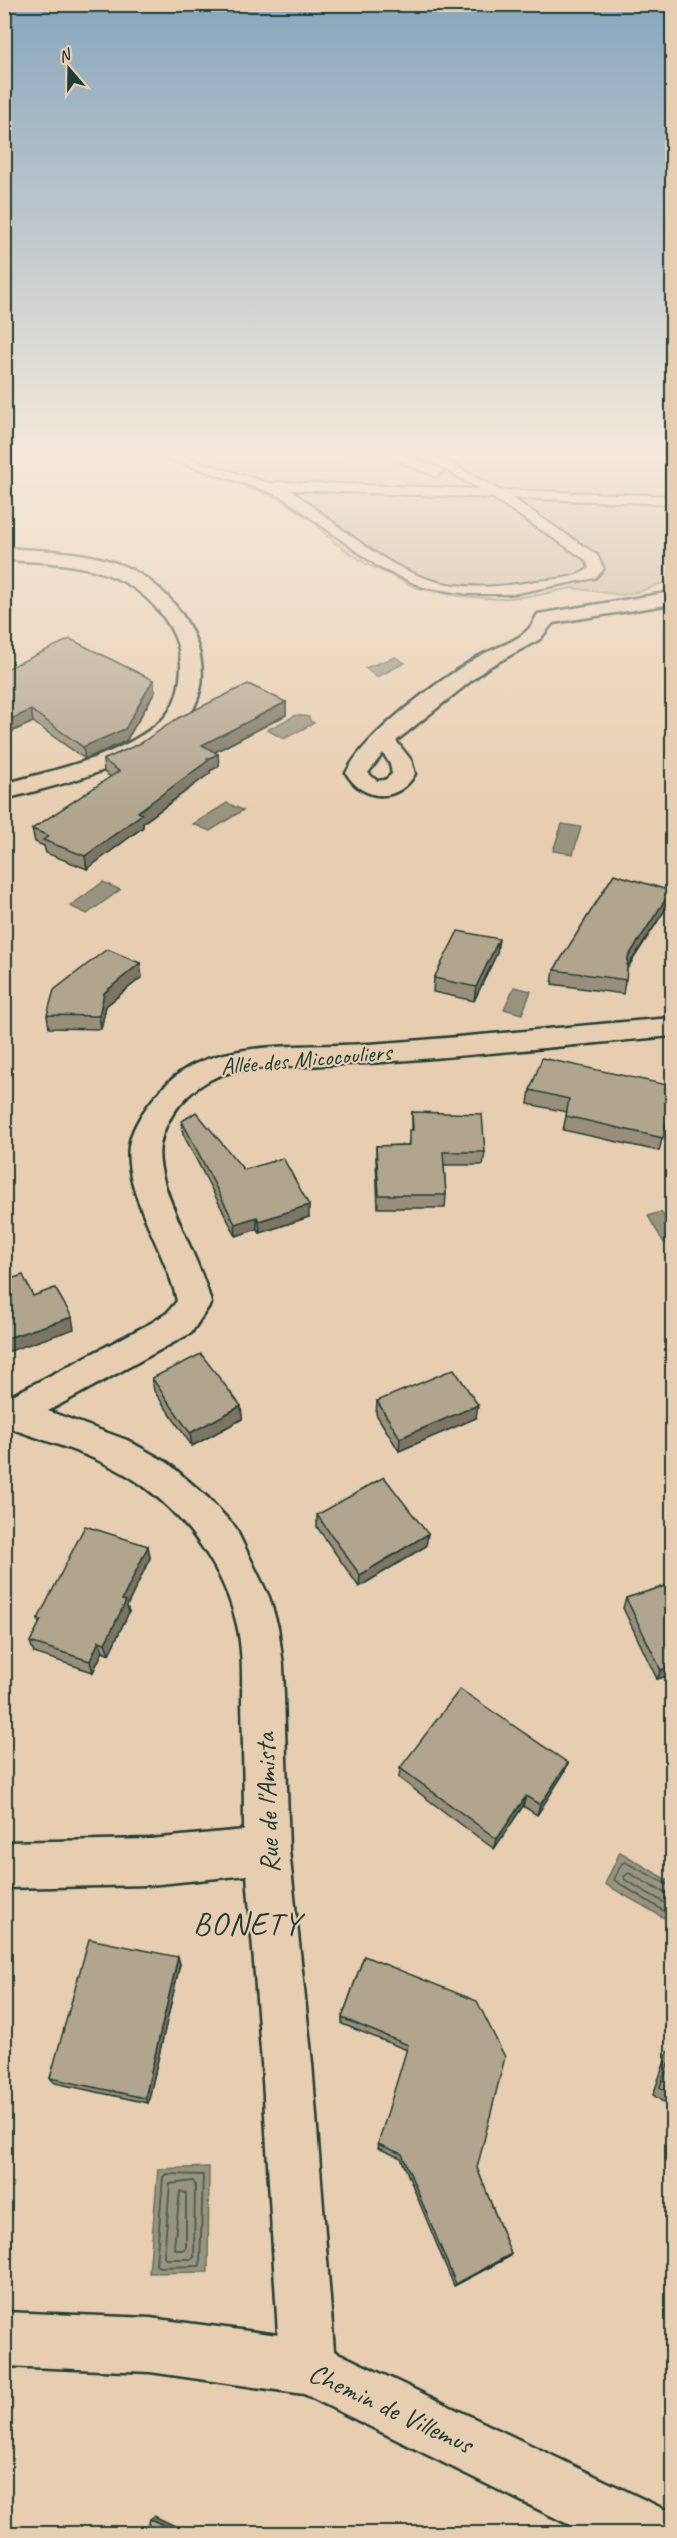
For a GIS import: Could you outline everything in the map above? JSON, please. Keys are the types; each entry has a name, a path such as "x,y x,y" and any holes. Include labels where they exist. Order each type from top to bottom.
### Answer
{"street":[{"path":"4,792 116,756 156,735 177,716 183,705 189,690 191,670 187,640 178,622 157,594 139,579 121,572"},
{"path":"383,741 464,676 533,635 545,618 672,598"},
{"name":"Allée des Micocouliers","path":"9,1411 163,1333 179,1323 194,1303 188,1276 149,1181 144,1155 148,1134 166,1101 186,1080 222,1064 240,1060 370,1053 672,1028"},
{"name":"Rue de l'Amista","path":"9,1411 114,1451 155,1474 195,1510 221,1539 249,1597 258,1627 262,1665 267,1850 288,2063 308,2367"},
{"path":"4,1865 150,1862 267,1850"},
{"name":"Chemin de Villemus","path":"4,2339 150,2344 308,2367 652,2534"}],"lane":[{"path":"402,572 428,584 468,590 512,590 575,579 593,572"}],"shaded area":[{"path":"384,572 672,572 672,580 641,591 621,595 572,588 534,596 497,599 458,596 417,588"}],"water":[{"path":"395,657 405,663 377,677 365,668"},
{"path":"296,715 309,717 314,723 284,739 267,730"},
{"path":"227,803 243,810 210,831 193,824"},
{"path":"562,824 581,827 573,854 553,851"},
{"path":"103,882 120,890 87,914 70,906"},
{"path":"514,987 531,991 522,1014 504,1009"},
{"path":"661,1212 665,1218 672,1216 672,1241 664,1243 648,1216"},
{"path":"620,1852 672,1883 671,1922 605,1884"},
{"path":"209,2167 208,2272 149,2273 158,2169"}],"building":[{"path":"70,639 153,680 125,729 83,747 31,710 4,722 4,678 7,676 4,675 4,670"},
{"path":"248,684 286,702 202,745 218,754 207,759 209,760 138,812 142,814 85,856 43,840 49,836 32,829 119,771 103,760 141,743 178,718"},
{"path":"614,874 671,891 628,957 626,980 554,970"},
{"path":"458,931 499,939 476,987 434,978"},
{"path":"107,949 140,963 104,993 99,1016 47,1015 54,990"},
{"path":"542,1058 672,1086 672,1098 663,1138 566,1116 569,1099 530,1090"},
{"path":"196,1112 244,1170 283,1158 309,1205 259,1221 257,1217 235,1224 182,1121"},
{"path":"412,1112 482,1114 485,1152 443,1152 446,1195 379,1195 376,1146 409,1145 409,1130 413,1130"},
{"path":"23,1275 33,1296 55,1288 72,1317 4,1339 4,1281"},
{"path":"201,1354 241,1406 190,1433 152,1378"},
{"path":"454,1369 478,1405 400,1438 377,1401"},
{"path":"384,1477 428,1534 360,1575 317,1515"},
{"path":"85,1526 148,1546 122,1600 126,1601 105,1643 99,1641 90,1661 30,1642 41,1620 38,1619"},
{"path":"672,1584 672,1666 661,1670 626,1598"},
{"path":"460,1689 568,1763 540,1805 526,1796 497,1839 400,1768"},
{"path":"89,1939 178,1957 145,2098 50,2078"},
{"path":"364,1956 477,2001 505,2057 477,2168 511,2254 456,2284 402,2154 378,2144 408,2045 342,2018"},
{"path":"672,2054 672,2095 660,2087"},
{"path":"150,2519 183,2534 146,2534"}],"district":[{"name":"BONETY","path":"247,1923"}]}
